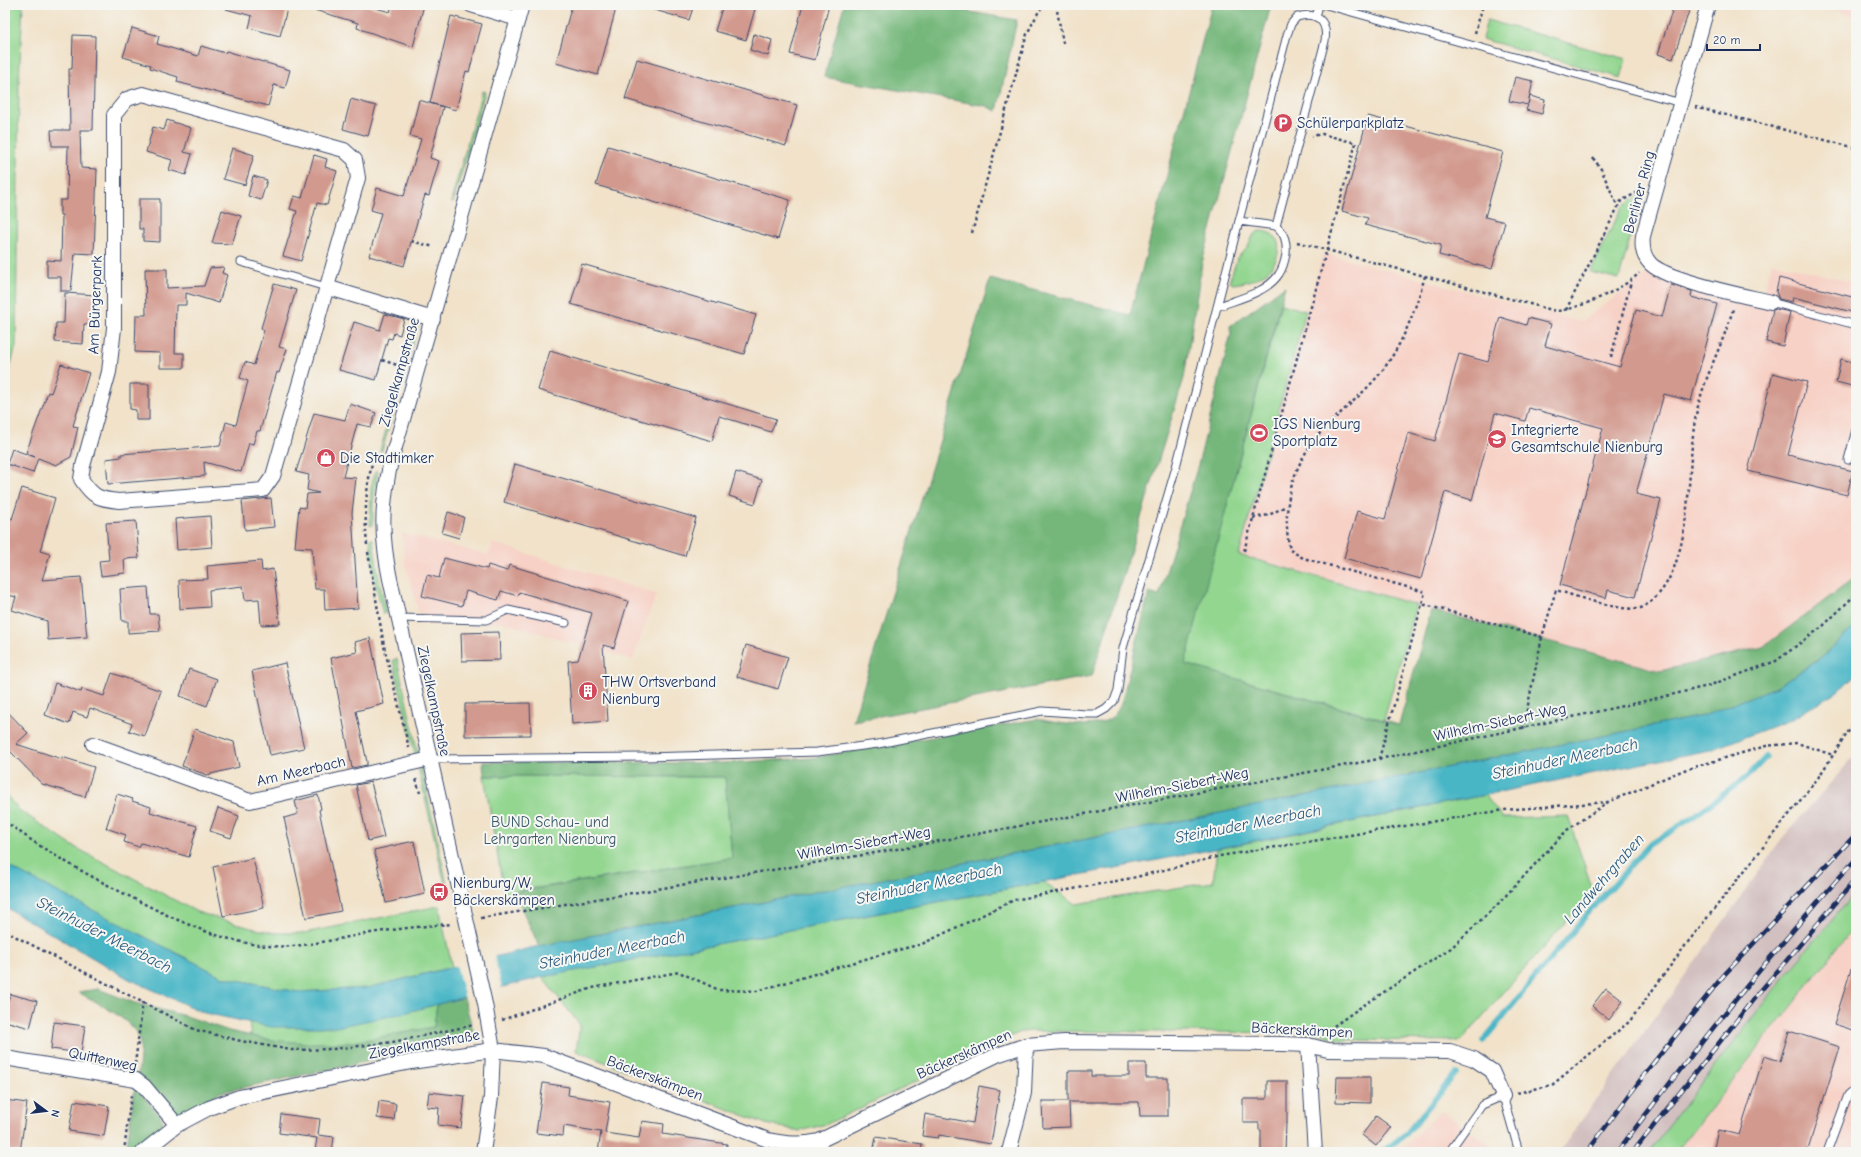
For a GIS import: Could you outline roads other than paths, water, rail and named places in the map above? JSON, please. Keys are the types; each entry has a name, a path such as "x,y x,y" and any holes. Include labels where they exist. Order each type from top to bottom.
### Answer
{"street":[{"path":"471,5 518,19"},
{"name":"Ziegelkampstraße","path":"143,1152 177,1125 209,1108 239,1097 412,1062 493,1050 486,1004 383,546 384,487 522,5"},
{"name":"Berliner Ring","path":"1708,5 1643,236 1642,249 1648,262 1657,269 1674,277 1771,302"},
{"name":"Am Bürgerpark","path":"143,94 163,98 344,150 355,160 358,178 326,287 273,476 263,490 119,501 100,499 89,491 81,479 83,466 109,372 114,328 114,115 127,99 143,94"},
{"path":"326,287 433,319"},
{"name":"Am Meerbach","path":"93,744 250,801 430,759"},
{"name":"Bäckerskämpen","path":"493,1050 544,1056 768,1140 787,1144 805,1144 819,1141 838,1133 997,1055 1026,1045 1064,1042 1308,1045 1328,1050 1450,1051 1474,1059 1492,1071 1503,1096"},
{"path":"1009,1152 1024,1093 1026,1045"},
{"path":"1308,1045 1315,1152"},
{"path":"483,1152 491,1097 493,1050"},
{"name":"Quittenweg","path":"5,1058 136,1080 144,1086 177,1125"}],"lane":[{"path":"1316,17 1319,5"},
{"path":"1326,5 1681,103"},
{"path":"430,759 645,757 817,752 878,744 1042,711 1097,714 1106,709 1114,701 1118,690 1123,648 1176,467 1291,24 1297,17 1316,17 1325,26 1325,41 1276,226"},
{"path":"1217,307 1250,294 1265,286 1279,274 1284,262 1286,249 1285,238 1276,226 1240,221"},
{"path":"241,262 326,287"},
{"path":"1771,302 1856,325"},
{"path":"1848,460 1856,430"},
{"path":"398,618 486,620 508,610 566,623"},
{"path":"1827,1152 1848,1095 1856,1088"},
{"path":"1449,1152 1482,1105 1503,1096 1519,1152"}],"water":[{"name":"Steinhuder Meerbach","path":"1856,626 1856,674 1838,691 1790,720 1710,750 1184,855 538,978 400,1014 336,1027 271,1027 204,1013 129,979 5,907 5,865 223,977 298,992 367,988 539,946 1180,821 1703,716 1776,687 1817,661"}],"waterway":[{"name":"Landwehrgraben","path":"1483,1041 1594,906 1649,845 1693,817 1732,788 1749,775 1766,757"},
{"name":"Landwehrgraben","path":"1382,1152 1407,1133 1456,1073"}],"railway":[{"path":"1587,1152 1647,1071 1724,975 1856,834"},
{"path":"1617,1152 1763,966 1856,859"},
{"path":"1633,1152 1752,1001 1856,879"}],"place":[{"name":"Schülerparkplatz","path":"1283,123"},
{"name":"IGS Nienburg Sportplatz","path":"1259,433"},
{"name":"Integrierte Gesamtschule Nienburg","path":"1497,439"},
{"name":"Die Stadtimker","path":"326,458"},
{"name":"THW Ortsverband Nienburg","path":"588,691"},
{"name":"Nienburg/W, Bäckerskämpen","path":"439,892"}],"park label":[{"name":"BUND Schau- und Lehrgarten Nienburg","path":"550,830"}]}
